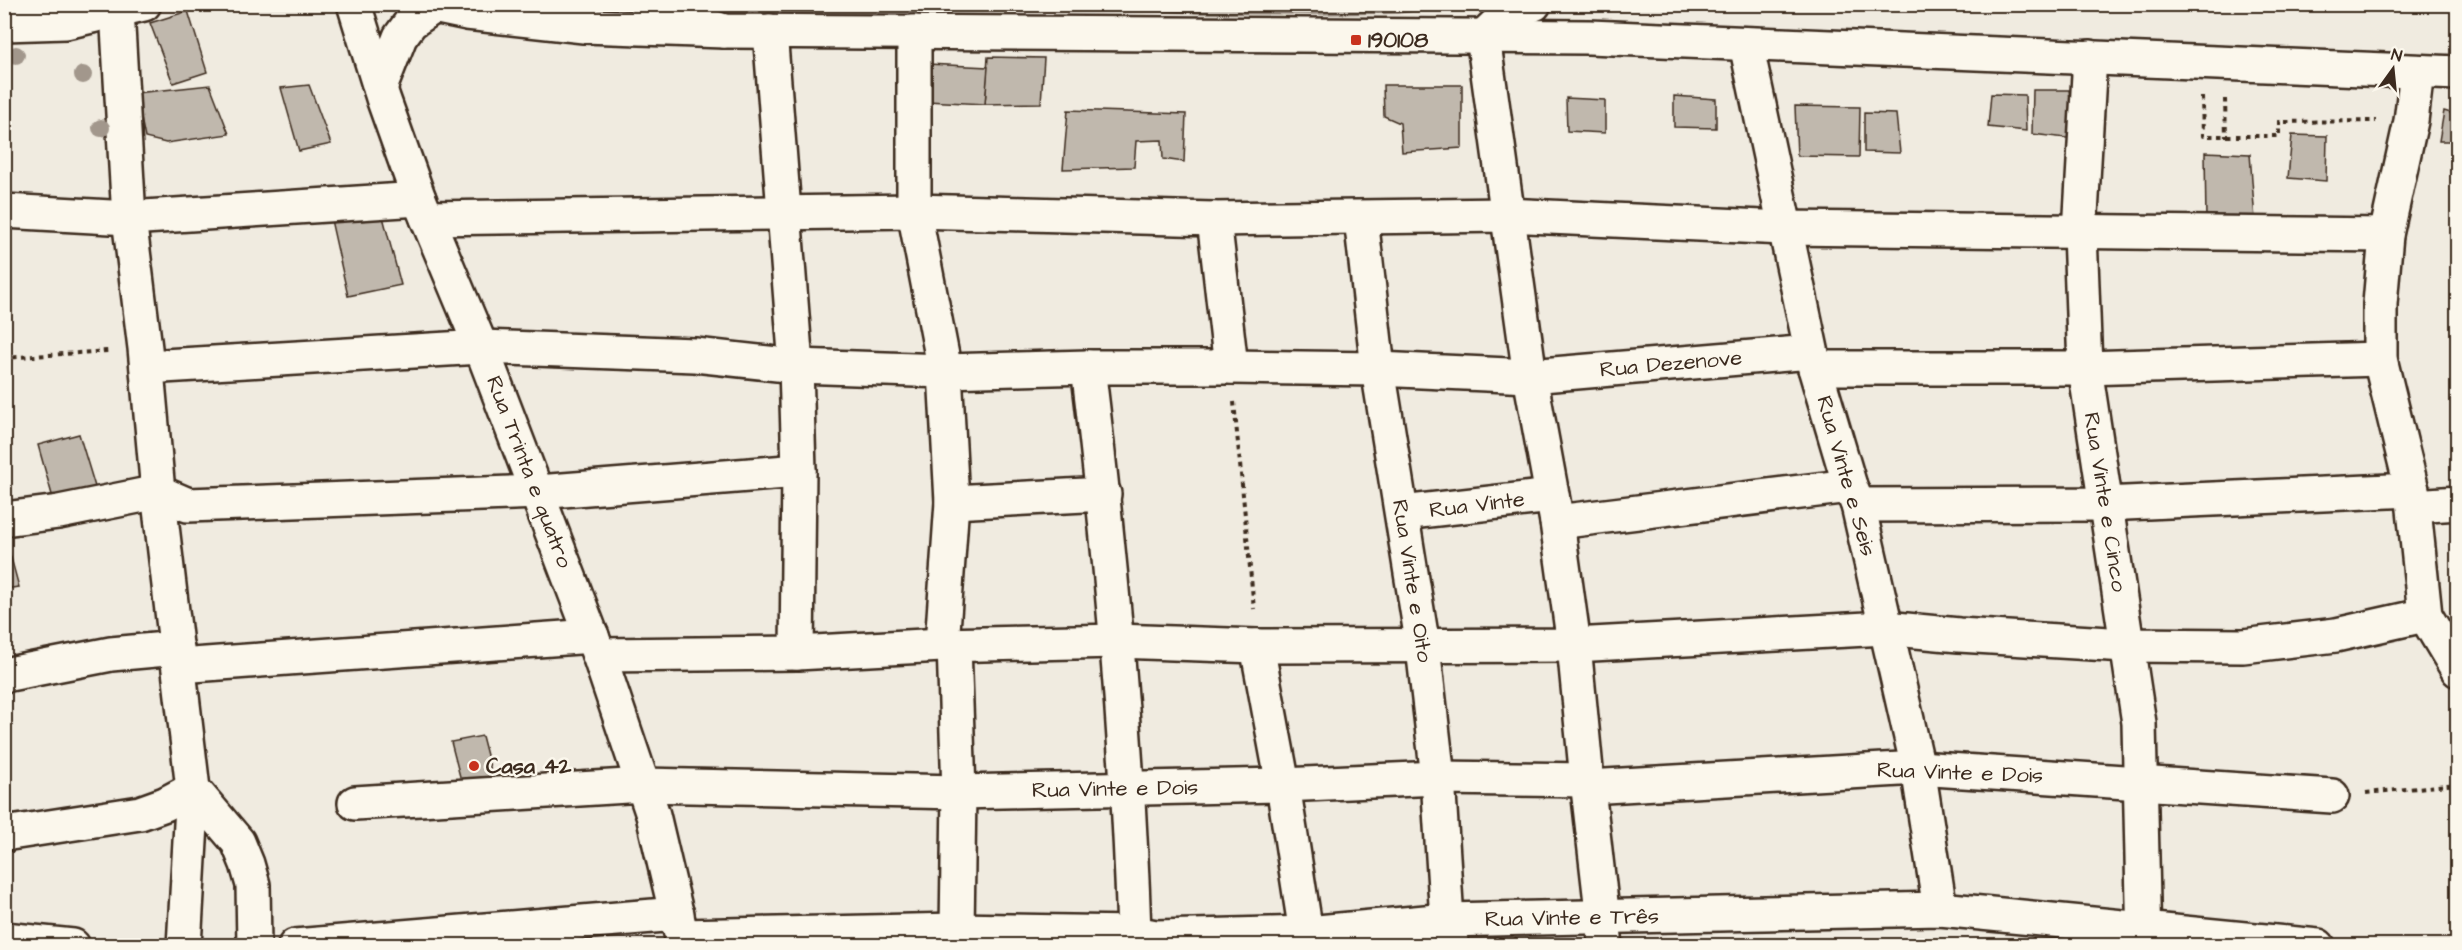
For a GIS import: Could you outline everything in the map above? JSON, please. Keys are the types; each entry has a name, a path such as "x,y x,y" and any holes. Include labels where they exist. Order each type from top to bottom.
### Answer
{"main road":[{"name":"Rua Trinta e quatro","path":"354,4 380,88 423,208 481,346 596,646 643,785 681,932"},
{"path":"646,4 724,31"},
{"path":"1483,37 1506,15 1534,4"},
{"path":"380,88 400,37 411,22 428,6 508,19 584,26 724,31 1589,38 2457,73"},
{"path":"4,24 66,22 130,8 129,218 193,789 184,945"},
{"path":"770,31 796,366 799,471 796,653"},
{"path":"914,32 914,211 945,371 952,502 948,645 959,792 957,930"},
{"path":"1483,37 1530,376 1575,645 1587,783 1605,932"},
{"name":"Rua Vinte e Seis","path":"1746,44 1813,360 1854,496 1918,768 1940,909"},
{"name":"Rua Vinte e Cinco","path":"2090,57 2080,232 2085,368 2139,723 2145,937"},
{"path":"2417,72 2411,121 2386,235 2380,304 2380,359 2413,498 2425,615 2457,670"},
{"path":"4,211 129,218 423,208 914,211 1214,219 1507,215 1784,228 2386,235"},
{"name":"Rua Vinte e Oito","path":"1361,218 1378,369 1423,646 1438,778 1449,933"},
{"path":"1214,219 1231,367"},
{"name":"Rua Dezenove","path":"146,358 481,346 695,355 796,366 945,371 1088,367 1231,367 1378,369 1530,376 1813,360 2085,368 2380,359"},
{"path":"1088,367 1104,494 1128,789 1149,938"},
{"path":"4,519 59,512 158,492 171,500 188,505 538,492 799,471"},
{"path":"952,502 1104,494"},
{"name":"Rua Vinte","path":"1402,513 1854,496 2104,504 2413,498 2457,503"},
{"path":"4,675 111,654 178,657 596,646 796,653 948,645 1117,641 1257,646 1575,645 1885,628 2126,645 2242,646 2336,634 2425,615"},
{"path":"1257,646 1308,939"},
{"name":"Rua Vinte e Dois","path":"354,803 643,785 959,792 1283,785 1438,778 1587,783 1918,768 2332,796"},
{"path":"4,834 140,813 165,804 193,789"},
{"path":"193,789 238,842 247,864 253,885 254,945"},
{"name":"Rua Vinte e Três","path":"295,945 681,932 957,930 1149,938 1308,939 1449,933 1605,932 1940,909 2145,937 2318,945"},
{"path":"4,939 73,945"}],"path":[{"path":"2202,95 2203,136 2279,136 2278,122 2411,121"},
{"path":"2225,95 2226,137"},
{"path":"4,358 146,358"},
{"path":"1231,367 1257,646"},
{"path":"2332,796 2457,784"}],"green space":[{"path":"1060,5 1464,5 1397,13 1314,14 1201,13"}],"building":[{"path":"188,11 207,72 173,83 150,23"},
{"path":"988,57 1044,58 1041,103 985,104"},
{"path":"927,64 988,67 985,104 926,101"},
{"path":"210,85 229,134 166,143 145,138 136,93"},
{"path":"309,85 331,144 299,151 281,88"},
{"path":"1383,85 1462,85 1462,148 1402,152 1400,123 1384,116"},
{"path":"2033,90 2069,90 2075,139 2032,134"},
{"path":"1991,94 2025,95 2026,131 1988,127"},
{"path":"1674,96 1716,99 1716,128 1674,127"},
{"path":"1566,98 1605,100 1605,133 1567,131"},
{"path":"1795,106 1860,107 1859,157 1797,156"},
{"path":"1068,110 1186,114 1184,162 1163,159 1162,140 1136,141 1134,167 1063,169"},
{"path":"2444,111 2458,115 2458,141 2439,141"},
{"path":"1864,113 1896,114 1900,153 1864,152"},
{"path":"2292,135 2327,136 2326,181 2288,178"},
{"path":"2205,152 2250,154 2255,220 2206,220"},
{"path":"382,213 401,285 348,296 331,220"},
{"path":"79,434 99,500 56,509 38,445"},
{"path":"4,532 19,587 4,589"},
{"name":"Casa 42","path":"482,736 496,790 465,796 451,742"}],"place":[{"name":"190108","path":"1356,40"},
{"name":"Casa 42","path":"474,766"}]}
